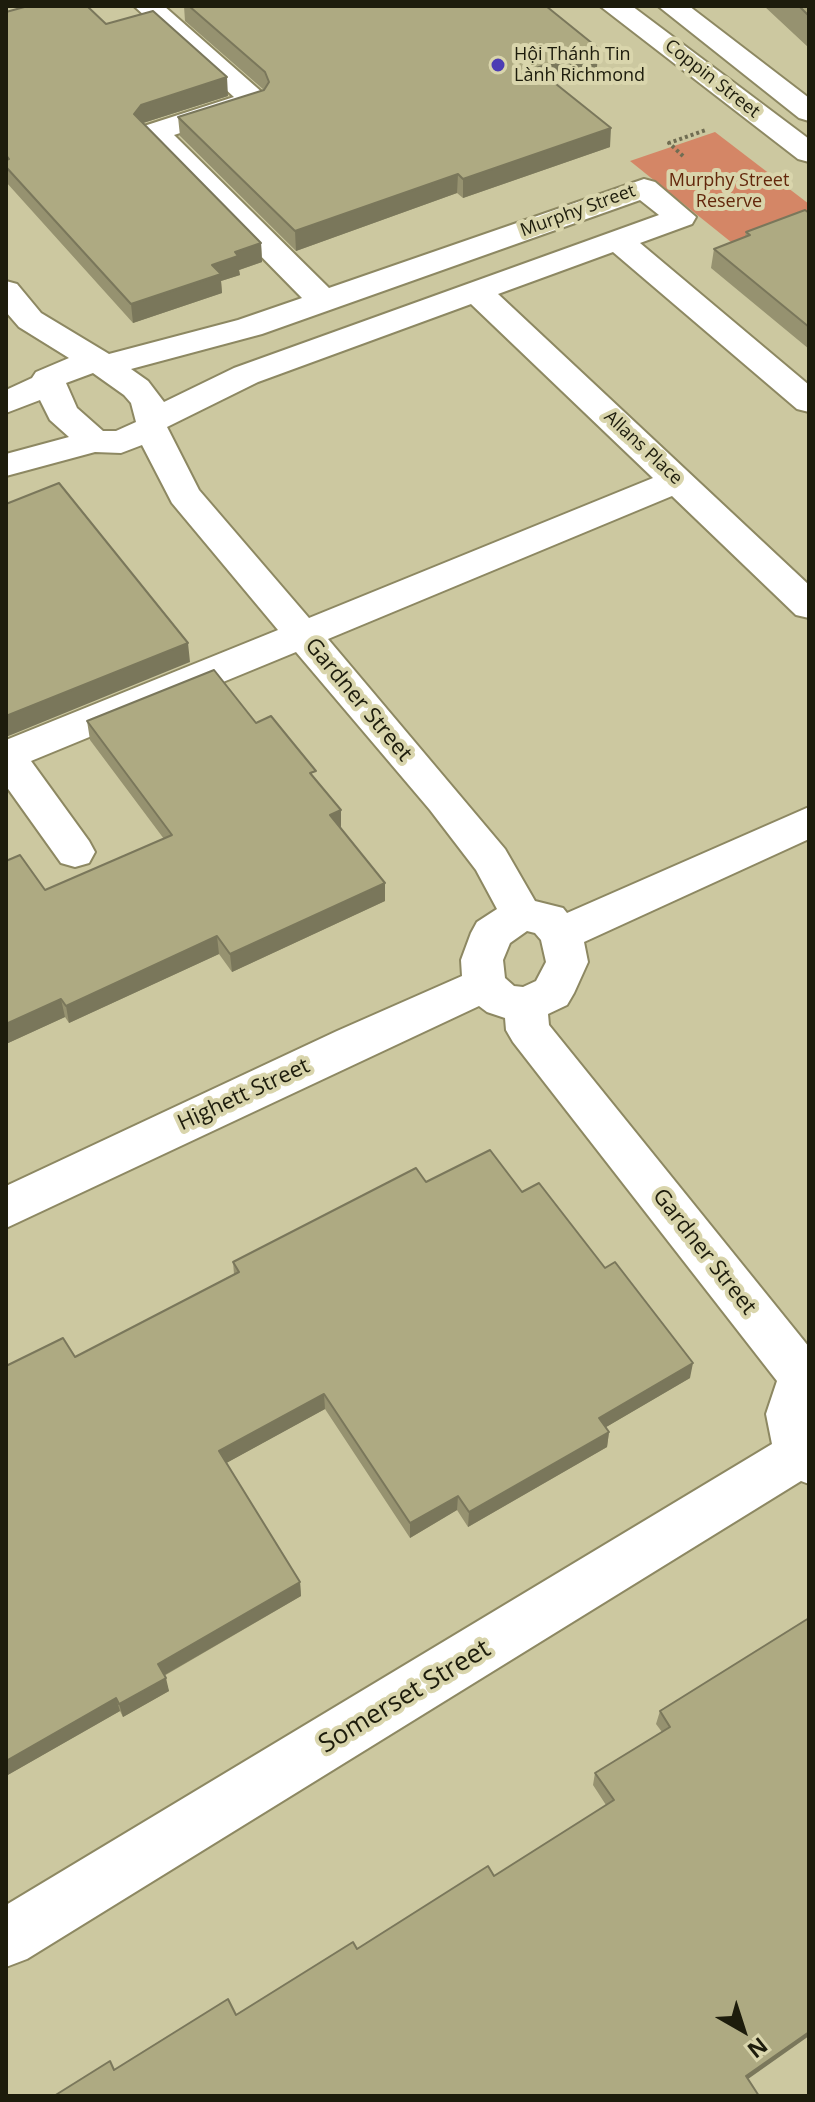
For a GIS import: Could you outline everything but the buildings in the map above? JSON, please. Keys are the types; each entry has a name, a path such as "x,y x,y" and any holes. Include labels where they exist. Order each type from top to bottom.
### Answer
{"street":[{"path":"148,6 254,100 154,132 324,301"},
{"name":"Coppin Street","path":"614,6 809,153"},
{"name":"Coppin Street","path":"672,6 804,104"},
{"name":"Murphy Street","path":"101,363 223,336 644,188 681,217 256,371 151,425"},
{"path":"618,240 809,402"},
{"path":"6,291 30,320 136,388 147,401 151,425 121,442 98,442 6,465"},
{"name":"Allans Place","path":"476,291 809,606"},
{"path":"30,320 48,381 62,413 98,442"},
{"path":"223,336 256,371"},
{"path":"6,403 80,365 101,363"},
{"name":"Gardner Street","path":"151,425 184,495 491,860 521,914"},
{"name":"Gardner Street","path":"98,442 184,495"},
{"path":"75,852 6,756 678,481"},
{"path":"561,934 809,822"},
{"path":"521,914 548,919 561,934 567,962 552,993 526,1005 502,1000 484,985 482,960 492,933 521,914"},
{"name":"Highett Street","path":"6,1208 353,1043 484,985"},
{"name":"Gardner Street","path":"526,1005 528,1030 808,1379"},
{"path":"806,1457 793,1434 791,1414 795,1395 808,1379"},
{"name":"Somerset Street","path":"6,1938 806,1457"}],"path":[{"path":"644,188 689,167 690,161 669,143 757,114"}],"green space":[{"name":"Murphy Street Reserve","path":"715,132 809,204 809,214 731,242 630,161"}],"place":[{"name":"Hội Thánh Tin Lành Richmond","path":"498,65"}]}
